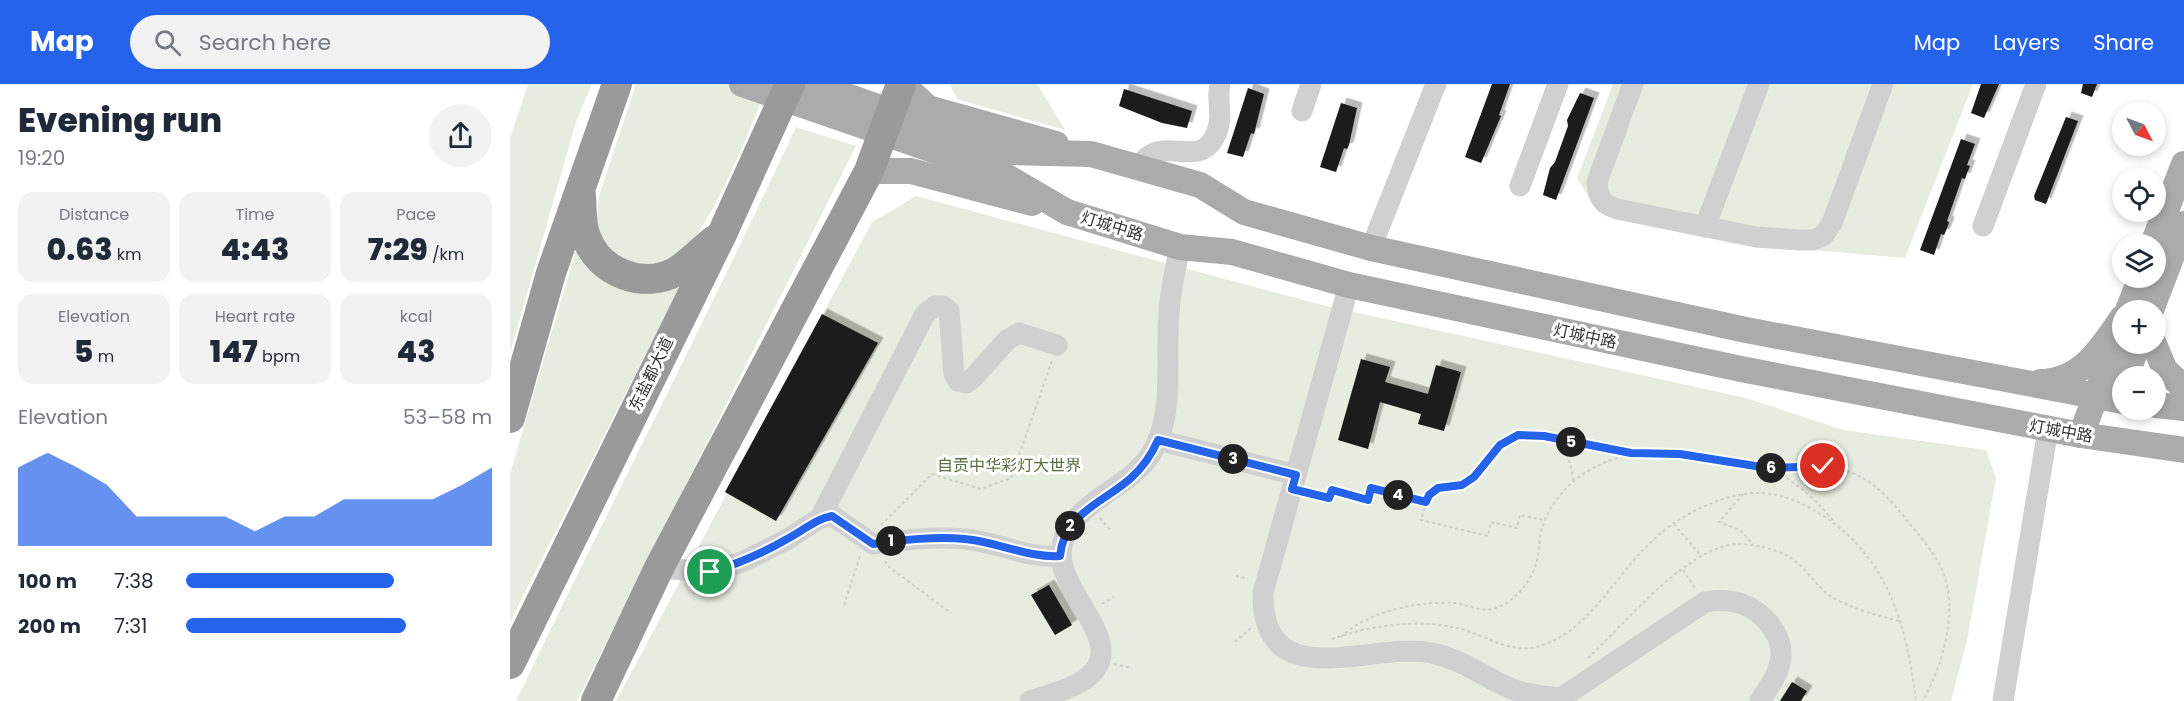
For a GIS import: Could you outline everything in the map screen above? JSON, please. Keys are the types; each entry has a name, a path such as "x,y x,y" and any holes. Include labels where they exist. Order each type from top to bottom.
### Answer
{"highway":[{"path":"510,418 551,273 616,84"},
{"name":"东盐都大道","path":"510,664 722,234 790,84"},
{"path":"596,701 659,568 869,171 902,84"},
{"path":"580,184 585,236 594,253 607,266 626,277 654,279 676,271 722,234"}],"main road":[{"path":"742,84 1003,163 1091,154"},
{"path":"812,84 1003,163"},
{"path":"902,84 928,108 1200,184 1244,212 1371,248 1746,330 2020,382 2112,396"},
{"name":"灯城中路","path":"1003,163 1066,212 1180,247 1232,252 1348,285 1741,369 2048,429 2184,450"},
{"path":"2157,234 2184,164"},
{"path":"869,171 911,171 1066,212"},
{"path":"1232,252 1244,212"},
{"path":"2155,300 2184,224"},
{"path":"1313,274 1325,236"},
{"path":"2020,382 2055,382 2073,375 2088,363 2112,331"},
{"path":"2158,354 2165,370 2184,388"},
{"path":"2092,437 2112,400"},
{"path":"2166,406 2184,408"}],"street":[{"path":"1139,167 1153,152 1166,149 1194,152 1211,143 1221,122 1220,84"},
{"path":"1302,111 1311,84"},
{"path":"1371,248 1436,84"},
{"path":"1520,186 1558,84"},
{"path":"1633,84 1601,169 1597,194 1603,202 1617,209 1756,237 1813,240 1823,237 1832,222 1883,84"},
{"path":"1705,227 1759,84"},
{"path":"1983,226 2036,84"},
{"path":"1030,701 1075,686 1093,673 1100,661 1099,636 1066,579 1060,556 1065,536 1080,514 1130,479 1148,459 1158,440 1166,408 1168,315 1180,247"},
{"path":"1348,285 1265,583 1263,603 1270,629 1277,640 1285,648 1306,659 1335,660 1393,651 1434,653 1464,663 1512,689 1538,696 1561,698 1705,602 1729,600 1748,606 1765,618 1776,632 1780,648 1780,663 1760,701"},
{"path":"820,518 925,314 935,306 943,306 949,311 954,374 958,381 966,383 974,378 1007,340 1019,333 1033,335 1058,345"},
{"path":"2003,701 2048,429"},
{"path":"1158,440 1294,482"},
{"path":"659,568 710,572 742,562 788,539 820,518 832,516 870,542 965,539 1044,557 1060,556"}],"path":[{"path":"844,605 870,542 932,474 981,489 1011,478 1058,345"},
{"path":"1545,520 1520,515 1516,528 1491,522 1488,536 1421,520 1429,495 1438,488 1462,485 1474,477 1500,445 1518,435 1557,439 1631,453 1680,454 1768,468 1823,466 1865,478 1882,492 1927,546 1944,574 1950,602 1938,673 1923,701"},
{"path":"1557,439 1566,450 1573,482"},
{"path":"1631,453 1591,469 1573,482 1549,510 1538,558 1528,580 1517,596 1498,607 1480,611 1457,603 1432,603 1391,611 1362,620 1341,637 1412,624 1452,626 1485,636 1514,649 1541,646 1565,635 1594,609 1650,542 1700,507 1745,492 1773,493 1805,504 1837,525"},
{"path":"1768,468 1794,482 1820,504 1837,525 1862,549 1886,586 1899,614 1911,660 1917,701"},
{"path":"1294,482 1329,498 1332,490 1368,500 1371,488 1426,502"},
{"path":"1745,492 1719,522 1740,530 1753,544"},
{"path":"1673,524 1701,556"},
{"path":"870,542 889,567 951,613"},
{"path":"1683,570 1705,602"}],"green space":[{"path":"528,84 592,84 576,122 510,353 510,139"},
{"path":"636,84 768,84 727,180 700,230 686,249 671,263 649,271 607,253 596,231 599,196"},
{"path":"950,84 1037,84 1065,130 957,99"},
{"path":"1613,84 1973,84 1905,258 1748,244 1598,212 1577,178"},
{"path":"796,127 856,146 577,701 516,701 727,271"},
{"name":"自贡中华彩灯大世界","path":"916,196 1322,305 1746,398 1844,430 1986,450 1996,478 1967,641 1951,701 616,701 872,222"},
{"path":"578,243 683,280 510,622 510,474"}],"building":[{"path":"1492,84 1510,84 1499,115 1501,116 1481,163 1465,157"},
{"path":"1981,84 1999,84 1984,118 1971,113"},
{"path":"2083,84 2097,84 2092,97 2081,93"},
{"path":"1248,88 1264,94 1254,134 1251,133 1243,157 1227,153"},
{"path":"1124,89 1192,111 1187,128 1162,123 1119,106"},
{"path":"1580,93 1594,98 1556,200 1543,195 1550,168 1555,162 1568,126 1567,120"},
{"path":"1341,103 1357,108 1349,145 1347,149 1344,148 1336,172 1320,167"},
{"path":"2066,117 2078,121 2046,204 2035,200 2034,196"},
{"path":"1961,139 1975,144 1967,165 1970,166 1965,179 1962,178 1947,221 1948,226 1944,235 1941,234 1934,255 1920,250"},
{"path":"822,314 878,343 776,521 725,492"},
{"path":"1361,359 1390,367 1385,382 1428,394 1436,365 1461,372 1444,431 1418,424 1421,414 1380,402 1368,449 1338,440"},
{"path":"1049,585 1072,625 1055,635 1031,595"},
{"path":"1792,682 1807,691 1801,701 1780,701"}],"route":[{"path":"710,572 742,562 788,539 820,518 832,516 873,544 903,540 965,539 1044,557 1060,556 1065,536 1080,514 1130,479 1148,459 1158,440 1296,475 1292,489 1329,498 1332,490 1368,500 1371,488 1426,502 1429,495 1438,488 1462,485 1474,477 1500,445 1518,435 1544,436 1631,453 1680,454 1768,468 1823,466"}]}
